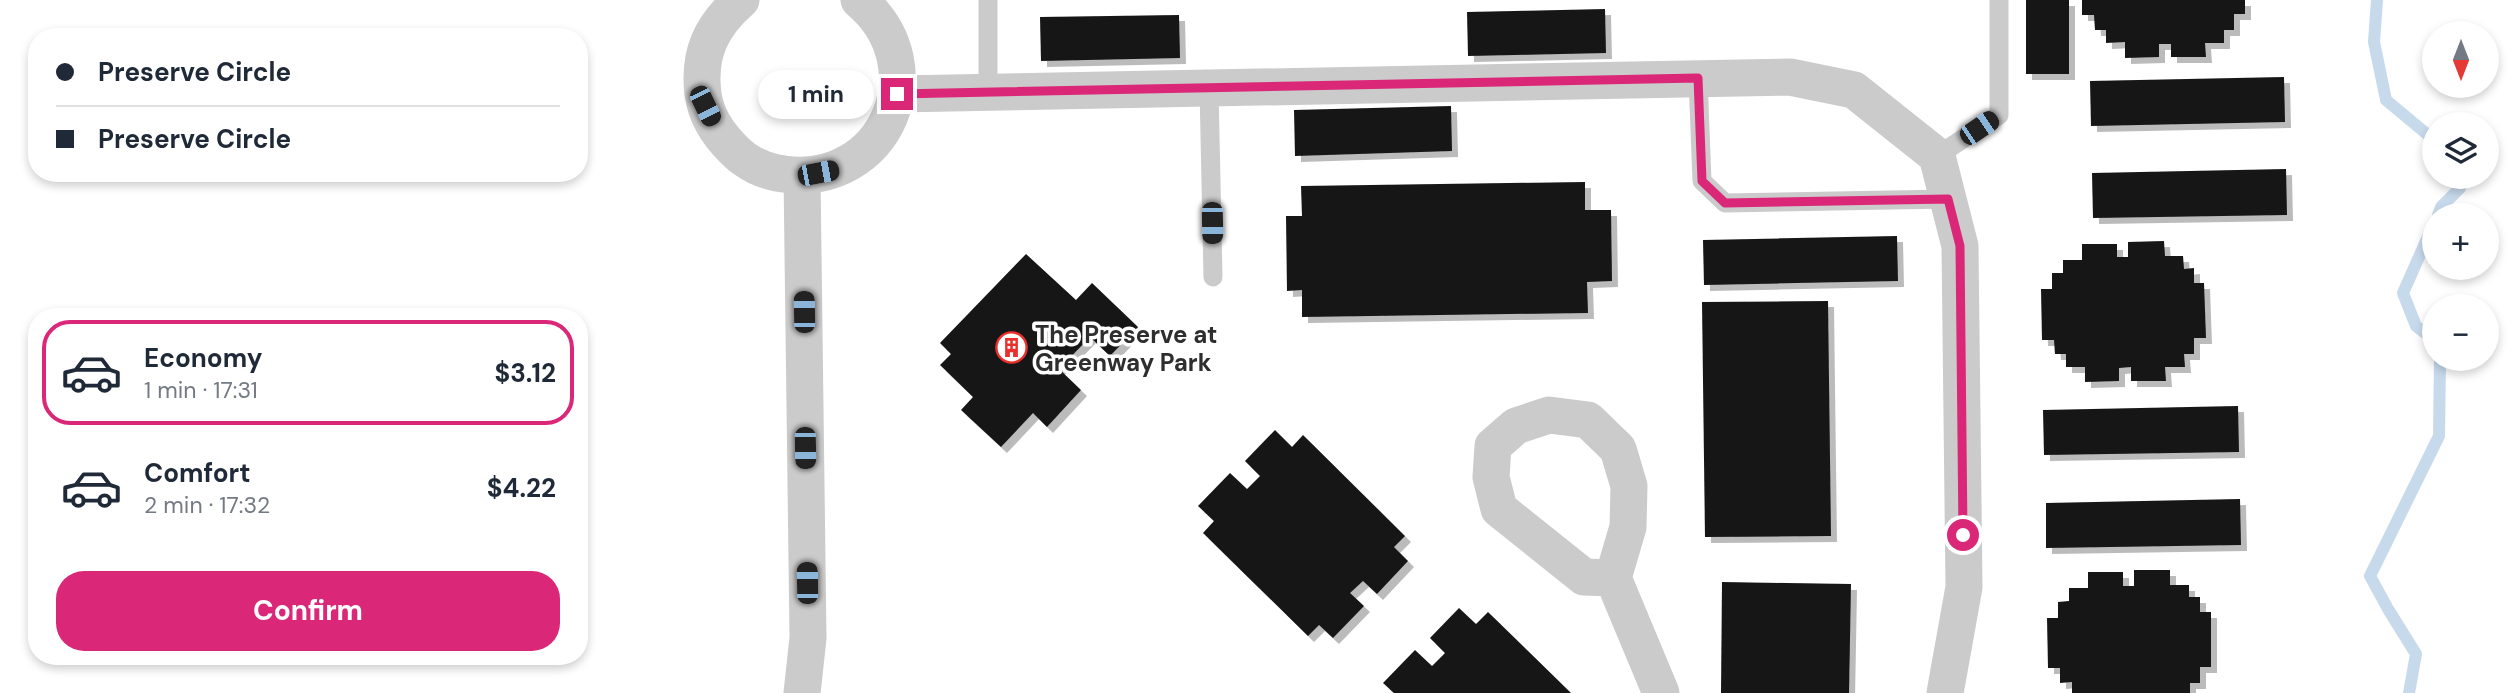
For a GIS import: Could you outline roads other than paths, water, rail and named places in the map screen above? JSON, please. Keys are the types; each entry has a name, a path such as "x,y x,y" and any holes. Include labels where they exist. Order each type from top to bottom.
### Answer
{"street":[{"path":"741,0 723,16 707,44 701,75 705,106 719,135 741,158 770,172 802,176 835,170 864,153 886,126 897,94 898,65 890,37 874,12 859,0"},
{"path":"897,94 1790,77 1854,90 1937,156 1960,246 1964,587 1945,693"},
{"path":"802,176 808,638 802,693"},
{"path":"1613,578 1584,577 1499,509 1491,477 1493,446 1516,426 1549,415 1588,420 1618,449 1629,486 1628,527 1613,578 1661,693"}],"lane":[{"path":"988,0 988,93"},
{"path":"1937,156 1999,115 1999,0"},
{"path":"1698,78 1702,181 1725,203 1948,199"},
{"path":"1209,88 1213,277"}],"waterway":[{"path":"2377,0 2374,42 2386,100 2422,130"},
{"path":"2445,203 2459,189"},
{"path":"2422,250 2403,293 2416,326 2422,331"},
{"path":"2409,693 2416,654 2370,576 2439,436 2440,371"}],"place":[{"name":"The Preserve at Greenway Park","path":"1012,348"}]}
